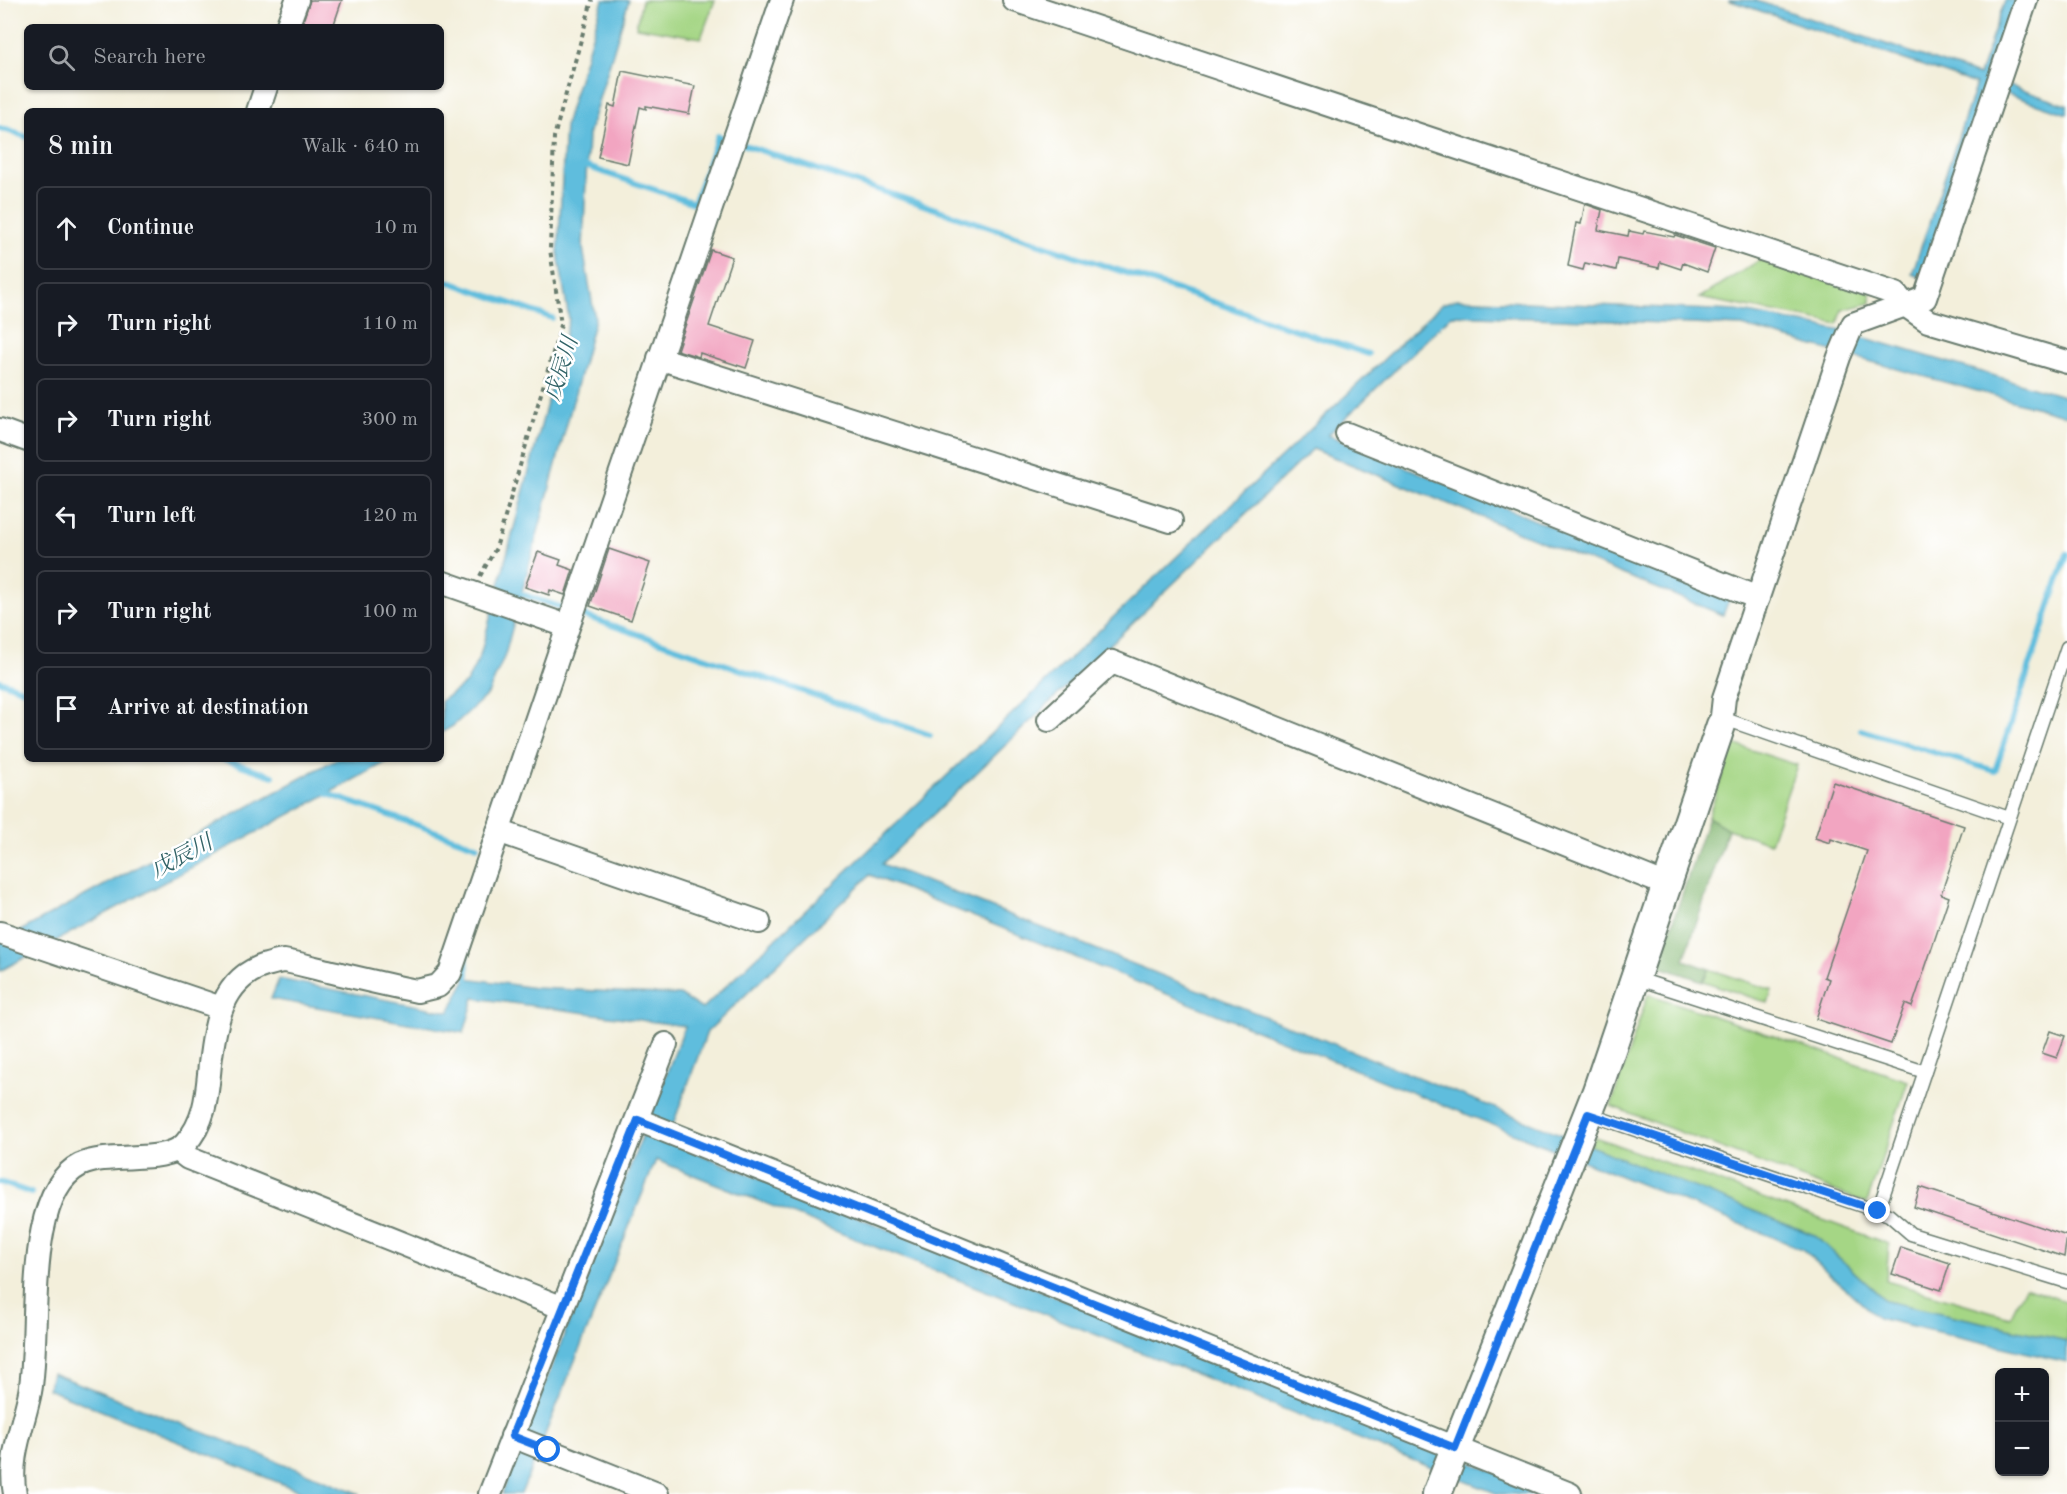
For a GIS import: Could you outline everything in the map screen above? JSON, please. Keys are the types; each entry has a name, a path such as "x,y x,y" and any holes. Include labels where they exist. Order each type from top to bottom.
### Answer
{"street":[{"path":"288,24 297,0"},
{"path":"15,1494 8,1438 30,1391 36,1276 46,1214 58,1183 80,1165 112,1156 160,1155 179,1151 194,1134 205,1108 212,1044 220,1008 233,985 251,970 282,961 417,991 438,986 450,973 782,0"},
{"path":"1014,0 1896,294 1905,305 1928,321 2067,362"},
{"path":"1440,1485 1579,1138 1667,885 1721,721 1724,698 1839,357 1853,324 1925,298 2026,0"},
{"path":"259,108 265,90"},
{"path":"659,358 1171,521"},
{"path":"0,430 24,439"},
{"path":"1347,434 1758,598"},
{"path":"444,583 526,611 571,616"},
{"path":"1049,720 1112,662 1667,885"},
{"path":"498,831 759,922"},
{"path":"4,934 220,1008"},
{"path":"490,1494 666,1044"},
{"path":"638,1120 1569,1494"},
{"path":"179,1151 199,1163 563,1308"},
{"path":"512,1436 657,1494"}],"lane":[{"path":"1878,1211 2009,819 2064,669 2067,647"},
{"path":"1721,721 2009,819"},
{"path":"1635,978 1924,1072"},
{"path":"1579,1138 1878,1211 1889,1215 1911,1234 2067,1282"}],"path":[{"path":"477,594 496,548 561,325 550,249 554,137 592,0"}],"green space":[{"path":"642,0 715,0 701,38 636,27"},
{"path":"1763,258 1871,292 1871,303 1842,310 1838,324 1699,298"},
{"path":"1733,744 1797,765 1770,843 1728,829 1708,817"},
{"path":"1708,817 1728,829 1684,960 1709,969 1703,981 1658,966"},
{"path":"1709,969 1772,990 1768,1003 1703,981"},
{"path":"1648,994 1908,1081 1867,1203 1611,1106"},
{"path":"1595,1137 1889,1244 1886,1281 2010,1317 2025,1287 2067,1302 2067,1341 1886,1301 1814,1235 1590,1146"}],"water":[{"name":"戊辰川","path":"603,0 629,0 588,135 583,248 595,319 505,655 488,694 453,726 444,731 444,699 466,683 480,656 569,320 558,253 565,125"},
{"path":"1728,0 1754,0 1979,75 2005,0 2016,0 1989,79 2067,105 2067,114 1987,87 1922,278 1912,274 1976,84"},
{"path":"1457,299 1737,311 1838,330 2067,397 2067,416 1742,326 1452,315 1328,435 1729,600 1723,615 1313,449 882,864 1814,1235 1886,1301 2067,1341 2067,1362 1878,1318 1802,1249 870,875 707,1032 667,1141 1550,1494 1498,1494 656,1160 521,1494 502,1494 685,1026 474,998 464,1033 271,999 279,979 449,1012 467,978 535,988 680,995 702,1009 1442,304"},
{"name":"戊辰川","path":"330,762 386,762 0,971 0,942"},
{"path":"52,1373 361,1494 307,1494 48,1389"}],"building":[{"path":"310,0 342,0 334,24 302,24"},
{"path":"622,71 695,86 689,114 646,106 646,109 640,107 628,164 598,157 609,105 615,107"},
{"path":"1585,204 1602,210 1598,230 1628,236 1629,231 1643,234 1644,231 1674,237 1675,235 1715,248 1707,272 1683,263 1681,269 1660,262 1659,268 1618,259 1616,270 1585,263 1583,270 1568,266 1576,223 1581,224"},
{"path":"711,250 732,257 709,326 755,341 746,368 700,353 699,357 677,350"},
{"path":"609,549 650,563 631,620 590,606"},
{"path":"538,552 561,560 559,565 573,570 565,595 550,590 549,595 525,587"},
{"path":"1833,782 1964,826 1941,894 1949,897 1912,1007 1905,1004 1891,1044 1816,1019 1829,979 1824,977 1867,851 1831,839 1830,843 1815,838"},
{"path":"2050,1031 2065,1036 2057,1058 2042,1053"},
{"path":"1920,1187 2067,1236 2064,1257 1914,1207"},
{"path":"1901,1247 1950,1263 1941,1290 1892,1274"}],"waterway":[{"path":"0,128 24,136"},
{"path":"582,165 694,203 718,136 1368,354"},
{"path":"444,280 552,318"},
{"path":"1861,730 1995,771 2067,554"},
{"path":"516,587 521,594 569,610"},
{"path":"579,614 930,735"},
{"path":"0,681 24,690"},
{"path":"232,762 273,776"},
{"path":"328,794 477,846"},
{"path":"466,955 467,978"},
{"path":"0,1182 31,1193"}],"route":[{"path":"548,1450 512,1436 638,1120 1455,1448 1588,1114 1878,1211"}]}
